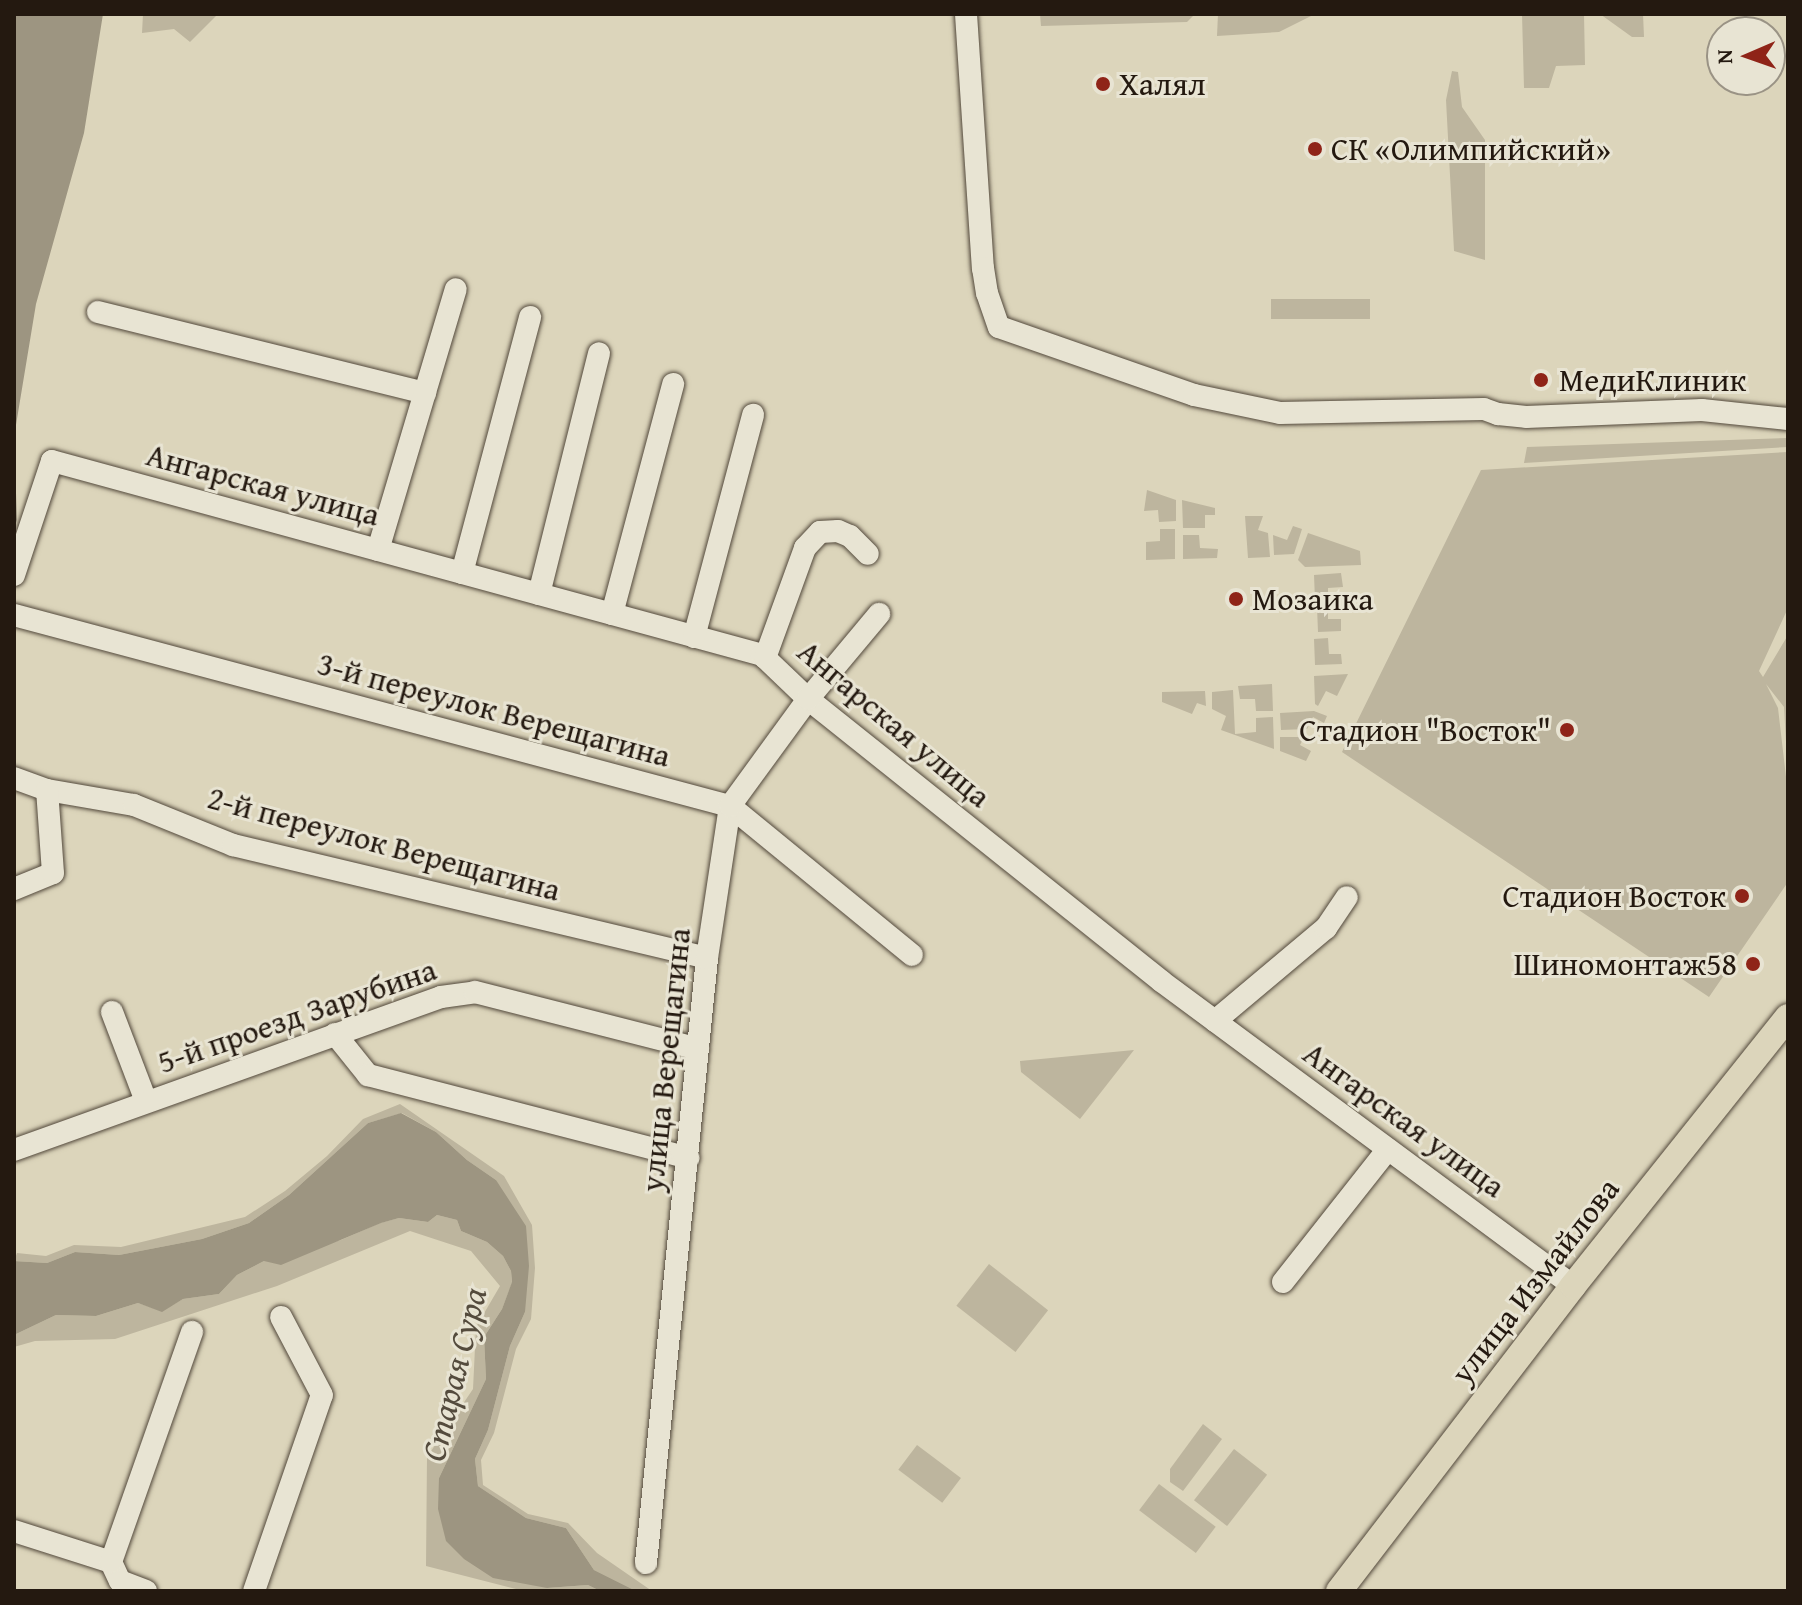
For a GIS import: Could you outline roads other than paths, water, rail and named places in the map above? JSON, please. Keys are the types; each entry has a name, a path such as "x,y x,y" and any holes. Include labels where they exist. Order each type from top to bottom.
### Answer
{"main road":[{"name":"улица Измайлова","path":"1339,1591 1573,1286 1784,1031"}],"street":[{"path":"966,14 983,268 999,327 1194,395 1280,413 1484,409 1526,417 1702,410 1788,419"},
{"path":"378,550 456,289"},
{"path":"98,312 425,393"},
{"path":"462,573 530,317"},
{"path":"539,594 599,353"},
{"path":"612,614 673,384"},
{"path":"694,637 753,415"},
{"name":"Ангарская улица","path":"14,575 52,461 765,658 808,699 1148,971 1573,1286"},
{"path":"765,658 805,548 820,532 838,531 850,536 868,554"},
{"name":"улица Верещагина","path":"646,1563 707,958 730,806 808,699 879,614"},
{"name":"3-й переулок Верещагина","path":"14,615 730,806 912,955"},
{"name":"2-й переулок Верещагина","path":"14,778 47,790 134,805 233,845 707,958"},
{"path":"14,889 53,873 47,790"},
{"path":"1215,1021 1326,928 1347,897"},
{"name":"5-й проезд Зарубина","path":"14,1150 441,997 475,992 698,1049"},
{"path":"112,1012 146,1101"},
{"path":"335,1034 368,1075 688,1158"},
{"path":"1283,1282 1388,1149"},
{"path":"254,1591 322,1395 281,1317"},
{"path":"116,1578 192,1332"},
{"path":"14,1531 146,1591"}],"place":[{"name":"Халял","path":"1103,84"},
{"name":"СК «Олимпийский»","path":"1315,149"},
{"name":"МедиКлиник","path":"1541,380"},
{"name":"Мозаика","path":"1236,599"},
{"name":"Стадион \"Восток\"","path":"1567,730"},
{"name":"Стадион Восток","path":"1742,896"},
{"name":"Шиномонтаж58","path":"1753,964"}],"water label":[{"name":"Старая Сура","path":"453,1374"}]}
